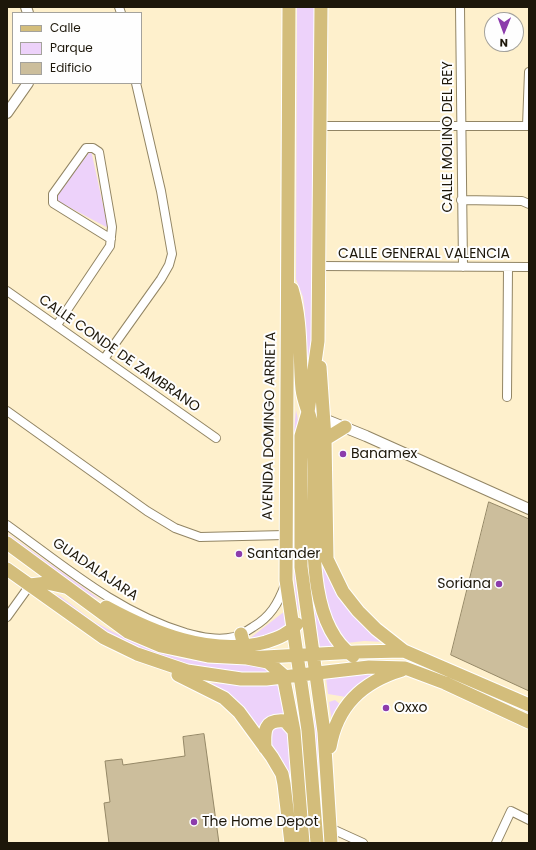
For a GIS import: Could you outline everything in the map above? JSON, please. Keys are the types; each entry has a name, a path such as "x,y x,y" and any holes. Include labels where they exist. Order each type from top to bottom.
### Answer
{"main road":[{"name":"AVENIDA DOMINGO ARRIETA","path":"289,7 285,535 286,580 308,730 317,843"},
{"path":"321,7 318,341 325,438 327,559 343,592 358,611 376,629 404,651 529,705"},
{"path":"288,278 299,317 302,388 312,426 314,448 314,559 317,590 324,615 334,634 348,652 369,667"},
{"path":"318,341 308,412 301,436 301,567 317,674 326,766 331,843"},
{"path":"301,464 314,448 325,438 345,427"},
{"path":"7,542 72,589 110,609 128,632 162,646 208,656 278,638 293,630 307,612"},
{"path":"7,569 104,638 224,698 239,712 282,774 291,843"},
{"path":"30,585 47,583 72,589"},
{"path":"243,646 298,656 348,652 404,651"},
{"path":"243,646 278,669 284,677 294,731 303,843"},
{"path":"137,654 187,671 241,680 300,676 369,667 405,668 445,683 529,722"},
{"path":"326,766 335,724 350,701 367,684 405,668"},
{"path":"265,748 265,730 270,722 276,720 285,721 294,731"}],"street":[{"name":"CALLE MOLINO DEL REY","path":"460,7 460,125 463,267"},
{"path":"320,126 528,126 529,72"},
{"path":"7,113 27,84"},
{"path":"104,359 161,279 169,265 172,254 161,191 136,84"},
{"path":"57,325 110,246 111,239 112,227 98,152 93,148 86,148 53,194 53,203 111,239"},
{"path":"461,200 522,201 529,204"},
{"name":"CALLE GENERAL VALENCIA","path":"319,266 529,268"},
{"path":"507,397 508,268"},
{"name":"CALLE CONDE DE ZAMBRANO","path":"7,290 216,438"},
{"path":"7,411 147,511 175,528 200,537 285,535"},
{"path":"308,412 529,509"},
{"name":"GUADALAJARA","path":"7,526 110,609 147,619 204,638 223,638 243,646 261,622 273,611 286,580"},
{"path":"7,617 30,585"},
{"path":"496,843 511,811 529,820"},
{"path":"330,828 363,843"}],"green space":[{"path":"297,7 315,7 313,339 305,378 305,312 303,297 296,279"},
{"path":"91,150 108,228 54,199"},
{"path":"296,410 298,430 294,464 293,519 293,460"},
{"path":"321,447 328,566 385,642 364,641 347,643 331,615 322,589 319,564"},
{"path":"308,467 310,568 336,645 320,647 309,582"},
{"path":"293,519 298,611 293,548"},
{"path":"8,534 102,601 76,588 13,541"},
{"path":"49,593 60,596 93,621 152,650 180,658 208,663 260,665 275,673 215,671 175,663 156,657 110,635"},
{"path":"285,611 288,628 249,645 249,639"},
{"path":"379,672 364,680 346,697 328,694 326,678"},
{"path":"209,683 245,685 276,684 280,686 288,716 273,714 262,723 260,728 232,696"},
{"path":"335,700 341,705 332,723 329,702"},
{"path":"313,704 318,734 326,843 324,843"},
{"path":"296,707 298,707 303,740 309,843 301,740"},
{"path":"288,727 296,843 292,801 287,776 276,752 267,739 269,728"}],"building":[{"name":"Soriana","path":"489,502 529,519 529,691 451,655"},
{"path":"204,734 219,843 109,843 104,803 110,802 105,761 122,759 123,765 185,756 183,737"}],"place":[{"name":"Banamex","path":"343,454"},
{"name":"Santander","path":"239,554"},
{"name":"Soriana","path":"499,584"},
{"name":"Oxxo","path":"386,708"},
{"name":"The Home Depot","path":"194,822"}]}
